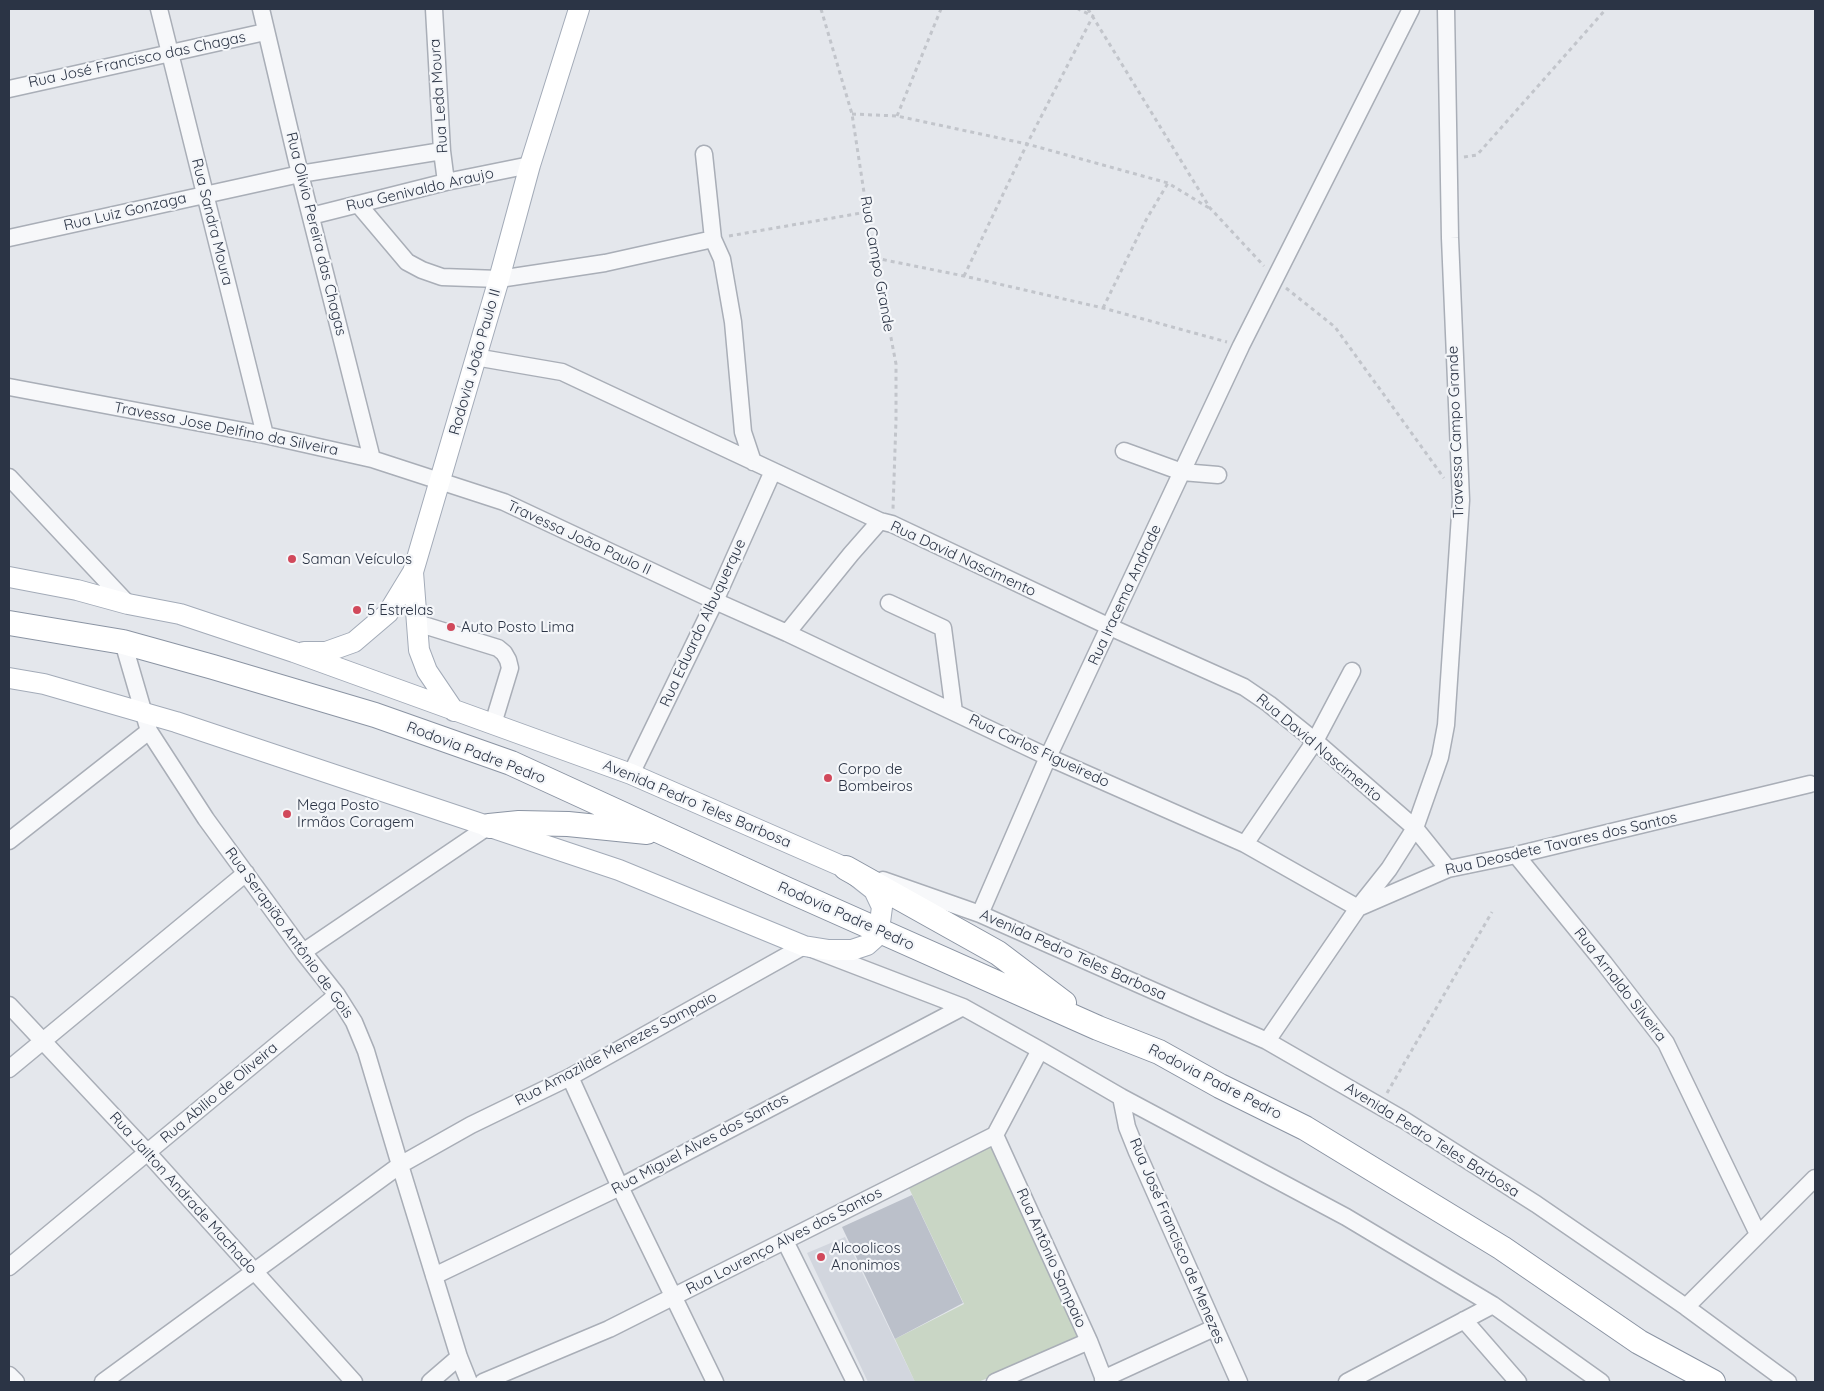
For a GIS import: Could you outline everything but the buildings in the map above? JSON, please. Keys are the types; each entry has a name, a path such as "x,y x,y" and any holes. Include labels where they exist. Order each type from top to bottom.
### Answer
{"highway":[{"name":"Rodovia Padre Pedro","path":"9,623 123,642 213,667 374,715 511,763 1098,1028 1158,1052 1220,1086 1305,1128 1502,1248 1694,1382"},
{"path":"489,826 519,823 568,824 667,834"},
{"path":"846,868 998,953 1098,1028"},
{"path":"1634,1339 1685,1382"},
{"path":"1634,1339 1713,1382"}],"main road":[{"name":"Rodovia João Paulo II","path":"454,710 427,672 419,650 413,572 499,279 530,165 579,9"},
{"path":"294,652 326,652 354,642 388,613 413,572"},
{"name":"Avenida Pedro Teles Barbosa","path":"9,577 77,590 128,604 180,614 294,652 631,774 846,868"},
{"path":"9,678 44,684 147,722 176,722 489,826 619,870 804,946 829,950 852,950 867,944 876,937 879,930 882,907 874,890 846,868"}],"street":[{"name":"Rua Sandra Moura","path":"159,9 265,435"},
{"name":"Rua Olivio Pereira das Chagas","path":"261,9 300,174 372,459"},
{"name":"Rua Leda Moura","path":"434,9 442,151 446,182"},
{"name":"Rua Iracema Andrade","path":"980,914 1048,757 1240,346 1411,9"},
{"name":"Travessa Campo Grande","path":"1358,908 1389,869 1415,828 1440,757 1446,725 1460,500 1450,238 1446,9"},
{"name":"Rua José Francisco das Chagas","path":"9,89 265,32"},
{"path":"300,174 442,151"},
{"path":"704,154 713,238 720,251 726,276 733,322 743,432 753,462"},
{"name":"Rua Genivaldo Araujo","path":"311,216 446,182 530,165"},
{"name":"Rua Luiz Gonzaga","path":"9,238 300,174"},
{"path":"358,204 407,262 442,277 499,279 605,263 713,238"},
{"name":"Rua David Nascimento","path":"476,358 562,372 1110,627 1244,687 1269,704 1315,741 1415,828"},
{"name":"Travessa Jose Delfino da Silveira","path":"9,387 265,435 372,459 440,482"},
{"path":"1124,451 1182,472 1218,475"},
{"name":"Rua Eduardo Albuquerque","path":"631,774 715,601 773,471"},
{"path":"9,477 128,604"},
{"name":"Travessa João Paulo II","path":"440,482 504,502 715,601"},
{"path":"787,633 851,554 886,523"},
{"name":"Rua Carlos Figueiredo","path":"715,601 787,633 1048,757 1245,844 1358,908"},
{"path":"888,603 942,628 954,712"},
{"path":"417,624 498,648 504,653 510,668 492,724"},
{"name":"Rua Serapião Antônio de Gois","path":"123,642 147,722 206,819 303,952 337,995 354,1022 366,1051 459,1357 469,1382"},
{"path":"1245,844 1315,741 1352,671"},
{"path":"10,840 147,722"},
{"name":"Rua Deosdete Tavares dos Santos","path":"1358,908 1448,869 1516,855 1810,784"},
{"path":"303,952 489,826"},
{"path":"1415,828 1448,869"},
{"name":"Rua Arnaldo Silveira","path":"1516,855 1666,1043 1758,1234"},
{"name":"Avenida Pedro Teles Barbosa","path":"846,868 980,914 1266,1041 1379,1106 1536,1204 1686,1307 1788,1382"},
{"path":"9,1069 246,873"},
{"path":"1266,1041 1358,908"},
{"path":"804,946 963,1008 1121,1097 1346,1217 1493,1305 1601,1382"},
{"name":"Rua Amazilde Menezes Sampaio","path":"103,1382 400,1164 471,1124 570,1077 804,946"},
{"name":"Rua Abilio de Oliveira","path":"9,1267 337,995"},
{"name":"Rua Jailton Andrade Machado","path":"9,1005 147,1152 354,1382"},
{"name":"Rua Miguel Alves dos Santos","path":"434,1276 620,1186 963,1008"},
{"path":"995,1135 1040,1050"},
{"path":"570,1077 620,1186 715,1382"},
{"name":"Rua José Francisco de Menezes","path":"1121,1097 1127,1127 1137,1152 1239,1382"},
{"name":"Rua Lourenço Alves dos Santos","path":"483,1382 609,1329 674,1298 995,1135"},
{"name":"Rua Antônio Sampaio","path":"995,1135 1089,1341 1104,1381"},
{"path":"1686,1307 1815,1178"},
{"path":"785,1241 855,1382"},
{"path":"1347,1382 1493,1305"},
{"path":"1464,1320 1518,1382"},
{"path":"1104,1381 1214,1328"},
{"path":"995,1382 1089,1341"},
{"path":"430,1382 459,1357"},
{"path":"9,1375 16,1382"}],"path":[{"name":"Rua Campo Grande","path":"821,9 852,114 875,258 896,364 896,420 886,523"},
{"path":"897,116 941,9"},
{"path":"964,276 1027,144 1093,16 1078,9"},
{"path":"1449,159 1477,155 1606,9"},
{"path":"852,114 897,116 1027,144 1168,183 1210,208"},
{"path":"1104,308 1146,220 1168,183"},
{"path":"713,238 867,212"},
{"path":"875,258 1104,308 1240,346"},
{"path":"1379,1106 1492,912"}],"shaded area":[{"path":"845,1237 915,1382 868,1382 807,1253"}],"green space":[{"path":"991,1143 1086,1339 978,1382 915,1382 895,1339 964,1304 908,1186"}],"place":[{"name":"Saman Veículos","path":"292,559"},
{"name":"5 Estrelas","path":"357,610"},
{"name":"Auto Posto Lima","path":"451,627"},
{"name":"Corpo de Bombeiros","path":"828,778"},
{"name":"Mega Posto Irmãos Coragem","path":"287,814"},
{"name":"Alcoolicos Anonimos","path":"821,1257"}]}
